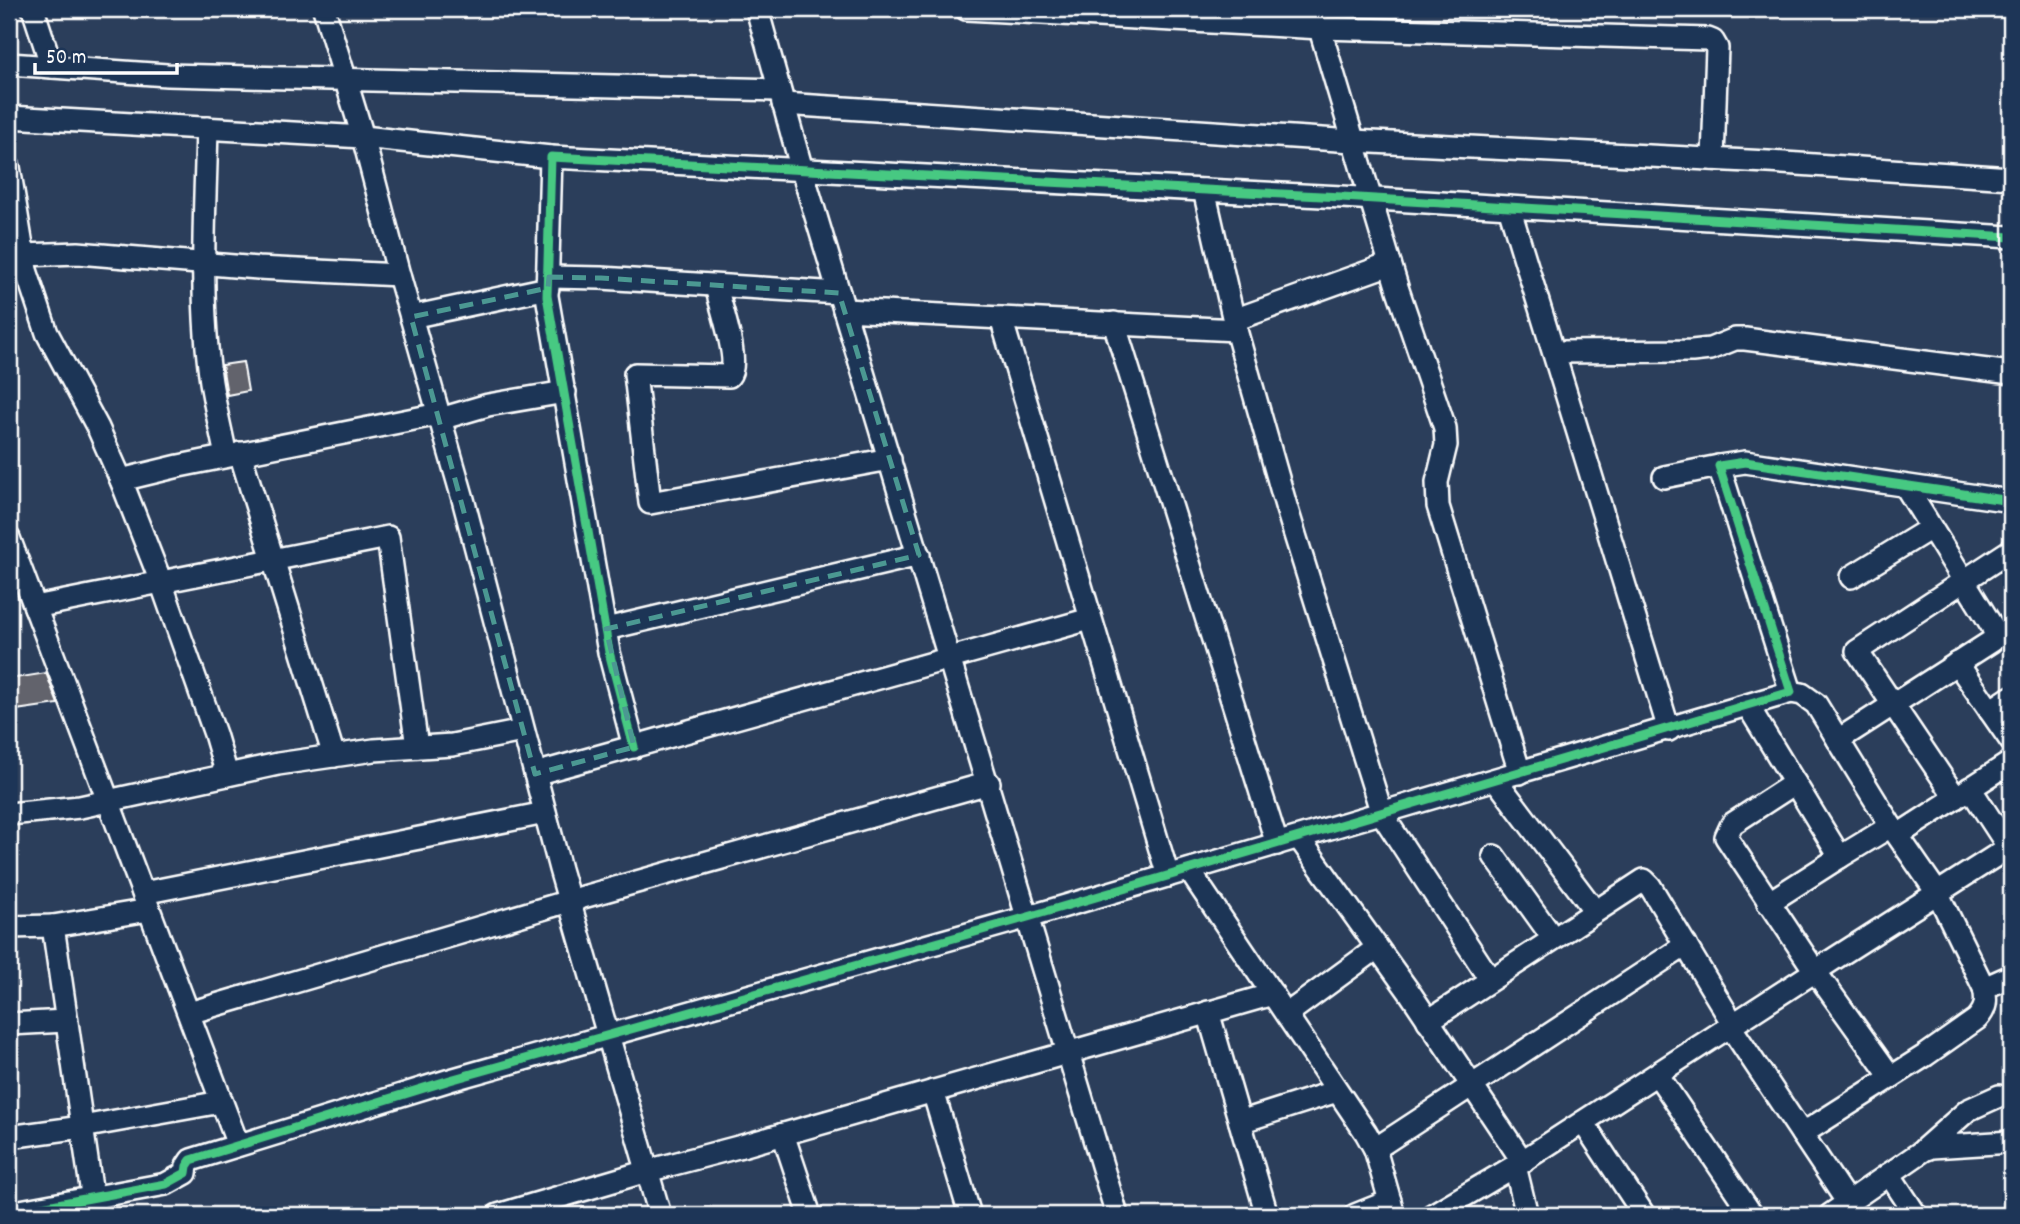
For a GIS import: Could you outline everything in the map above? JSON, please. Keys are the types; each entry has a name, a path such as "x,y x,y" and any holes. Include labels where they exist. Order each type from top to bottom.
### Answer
{"street":[{"path":"33,9 52,67"},
{"path":"324,9 363,137 440,416 569,901 660,1215"},
{"path":"757,9 802,170 989,783 1117,1215"},
{"path":"966,9 1317,18 1708,39 1713,41 1717,48 1713,159"},
{"path":"1317,18 1390,264 1445,428 1446,446 1437,482 1438,506 1520,773"},
{"path":"9,64 167,75 346,78 781,97 1353,141 1713,159 2011,178"},
{"path":"9,117 363,137 551,157 1370,199 2011,237"},
{"path":"207,128 204,263 211,382 233,455 273,560 334,756"},
{"path":"551,157 547,296 606,629 634,747"},
{"path":"9,167 19,266 47,333 121,480 161,582 227,775"},
{"path":"1204,190 1235,325 1286,506 1382,814 1490,979"},
{"path":"1509,207 1669,730"},
{"path":"19,266 78,254 399,275"},
{"path":"411,317 548,283 601,278 716,286 1001,318 1235,325 1390,264"},
{"path":"716,286 734,358 733,372 729,376 719,378 635,374 650,503 890,459"},
{"path":"1001,318 1168,876"},
{"path":"1114,323 1277,844"},
{"path":"1555,352 1692,351 1710,349 1735,339 1745,339 2011,373"},
{"path":"121,480 233,455 565,392"},
{"path":"1664,477 1745,462 2011,501"},
{"path":"1719,466 1791,692"},
{"path":"1838,740 1992,640 1995,634 1906,487"},
{"path":"1851,577 1931,528"},
{"path":"35,607 388,537 417,747"},
{"path":"9,538 15,570 35,607 238,1145"},
{"path":"1432,1215 1519,1164 2010,847 1963,793 1893,704 1857,651 2011,550"},
{"path":"606,629 919,555"},
{"path":"535,774 1090,619"},
{"path":"1957,663 2011,741"},
{"path":"9,1213 94,1206 166,1184 186,1174 191,1160 450,1080 1028,917 1791,692 1802,694 1816,704 1895,831 1938,894 1984,988 1987,1000 1984,1011 1977,1019 1802,1134"},
{"path":"1990,711 2011,697"},
{"path":"1748,706 1840,857"},
{"path":"9,814 80,807 278,764 452,744 523,731"},
{"path":"1769,902 1840,857 1895,831 1963,793 2011,762"},
{"path":"1496,780 1595,911"},
{"path":"189,1013 569,901 989,783"},
{"path":"1795,783 1732,824 1727,838 1815,971 1891,1077"},
{"path":"9,927 53,926 146,902 545,813"},
{"path":"1299,838 1428,1021 1519,1164 1527,1215"},
{"path":"1494,856 1553,938"},
{"path":"1189,870 1375,1149 1392,1208 1355,1215"},
{"path":"1428,1021 1644,880 1686,945 1732,1025 1848,1203"},
{"path":"53,926 94,1206"},
{"path":"1375,1149 1686,945"},
{"path":"1287,1014 1377,948"},
{"path":"1984,988 2011,976"},
{"path":"510,1214 647,1171 1273,994"},
{"path":"1208,1012 1268,1215"},
{"path":"9,1024 66,1021"},
{"path":"1657,1074 1752,1215"},
{"path":"933,1091 970,1215"},
{"path":"1240,1122 1337,1091"},
{"path":"1830,1215 1924,1150 1968,1110 1999,1096"},
{"path":"9,1137 82,1127 221,1101"},
{"path":"1583,1122 1644,1215"},
{"path":"783,1134 810,1215"},
{"path":"1924,1150 1932,1147 2011,1142"},
{"path":"1889,1174 1916,1215"}],"highlighted area":[{"path":"549,277 839,293 919,555 606,629 634,747 535,774 411,317 548,288"}],"building":[{"path":"243,362 248,391 227,395 222,365"},
{"path":"46,673 58,704 9,711 9,679"}],"cycle path":[{"path":"634,747 609,652 547,296 551,157 1342,197 2011,237"},
{"path":"9,1213 166,1184 186,1173 191,1160 450,1080 1028,917 1791,692 1719,466 1745,462 2011,501"}]}
